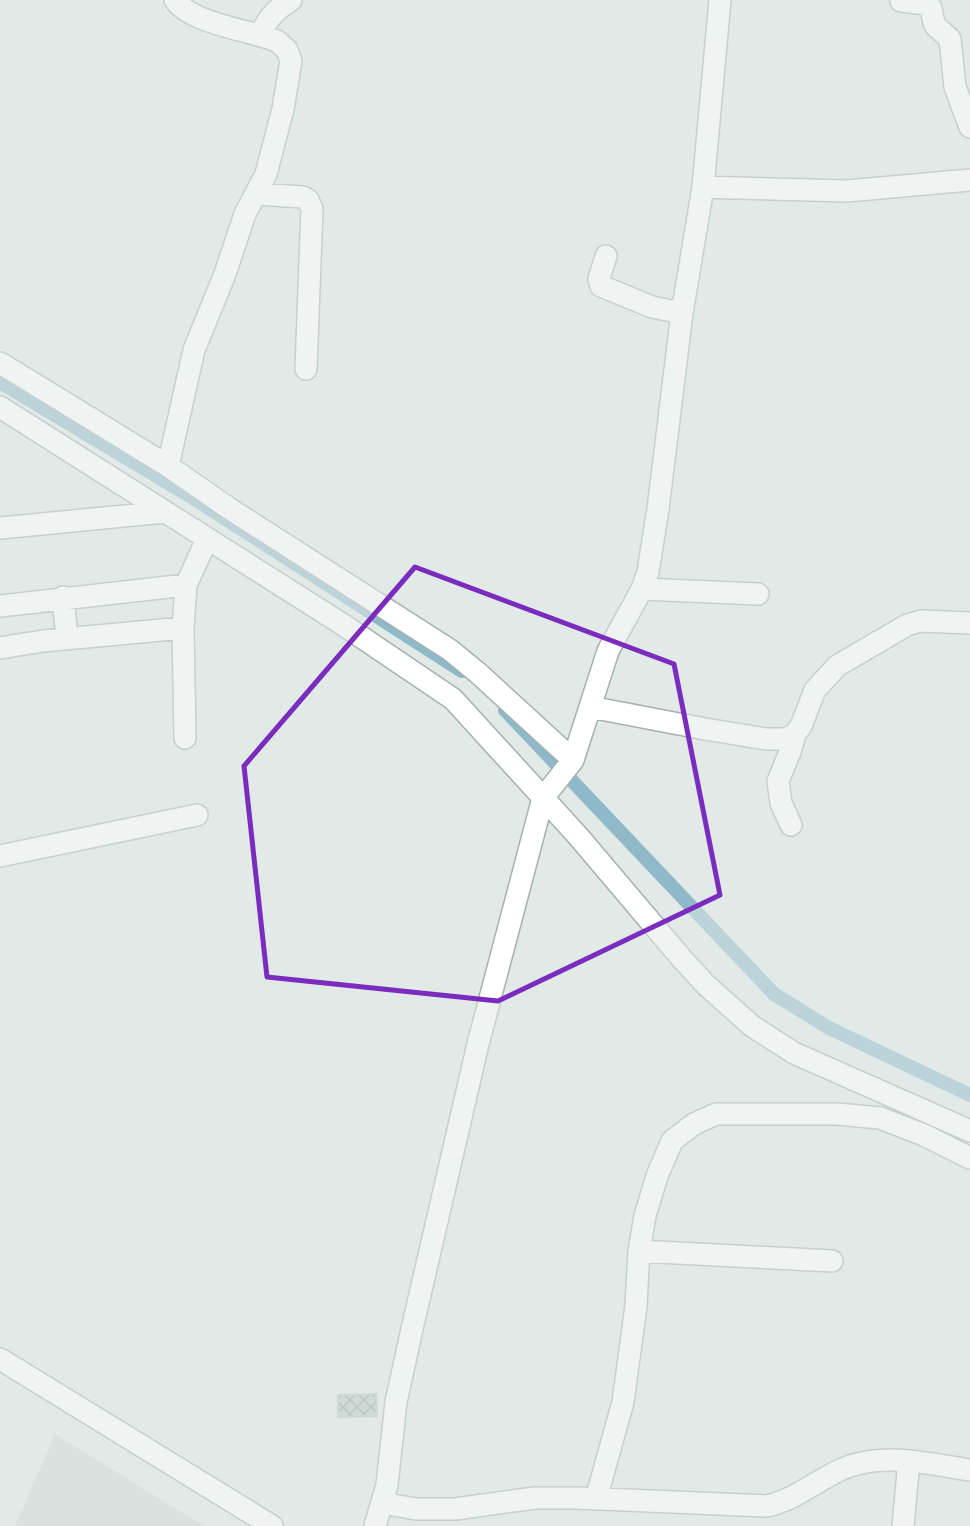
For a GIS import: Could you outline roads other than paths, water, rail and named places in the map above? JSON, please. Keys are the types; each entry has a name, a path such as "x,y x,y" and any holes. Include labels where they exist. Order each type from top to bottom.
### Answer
{"street":[{"path":"168,466 194,351 225,274 245,214 266,174 291,61 287,50 277,41 196,16 182,9 175,0"},
{"path":"260,35 267,19 291,0"},
{"path":"375,1526 387,1485 396,1402 478,1044 547,794 571,764 608,651 642,589 648,572 682,313 703,187 720,0"},
{"path":"901,1 926,4 931,8 937,30 950,39 962,65 955,87 970,127"},
{"path":"703,187 847,191 970,180"},
{"path":"256,194 303,197 308,200 312,209 306,369"},
{"path":"606,256 599,279 601,286 652,307 682,313"},
{"path":"0,363 168,466 230,509 450,650 478,673 571,764"},
{"path":"0,407 342,624 453,699 547,794 706,985 752,1026 794,1053 970,1131"},
{"path":"0,528 165,512"},
{"path":"185,738 183,628 186,585 207,539"},
{"path":"0,606 186,585"},
{"path":"642,589 758,594"},
{"path":"63,597 67,639"},
{"path":"590,706 766,739 785,739 801,726 816,690 837,666 907,625 921,621 970,623"},
{"path":"0,648 183,628"},
{"path":"792,825 781,803 778,781 794,734"},
{"path":"0,856 197,815"},
{"path":"596,1499 623,1402 645,1216 657,1175 672,1141 694,1124 716,1114 837,1115 880,1118 924,1135 970,1158"},
{"path":"639,1251 832,1261"},
{"path":"0,1359 272,1526"},
{"path":"382,1503 416,1510 536,1498 596,1499 748,1516 767,1506 785,1502 826,1477 867,1460 909,1461 970,1470"},
{"path":"902,1526 909,1461"}],"waterway":[{"path":"0,382 193,498 462,671"},
{"path":"505,710 774,994 829,1028 970,1095"}]}
